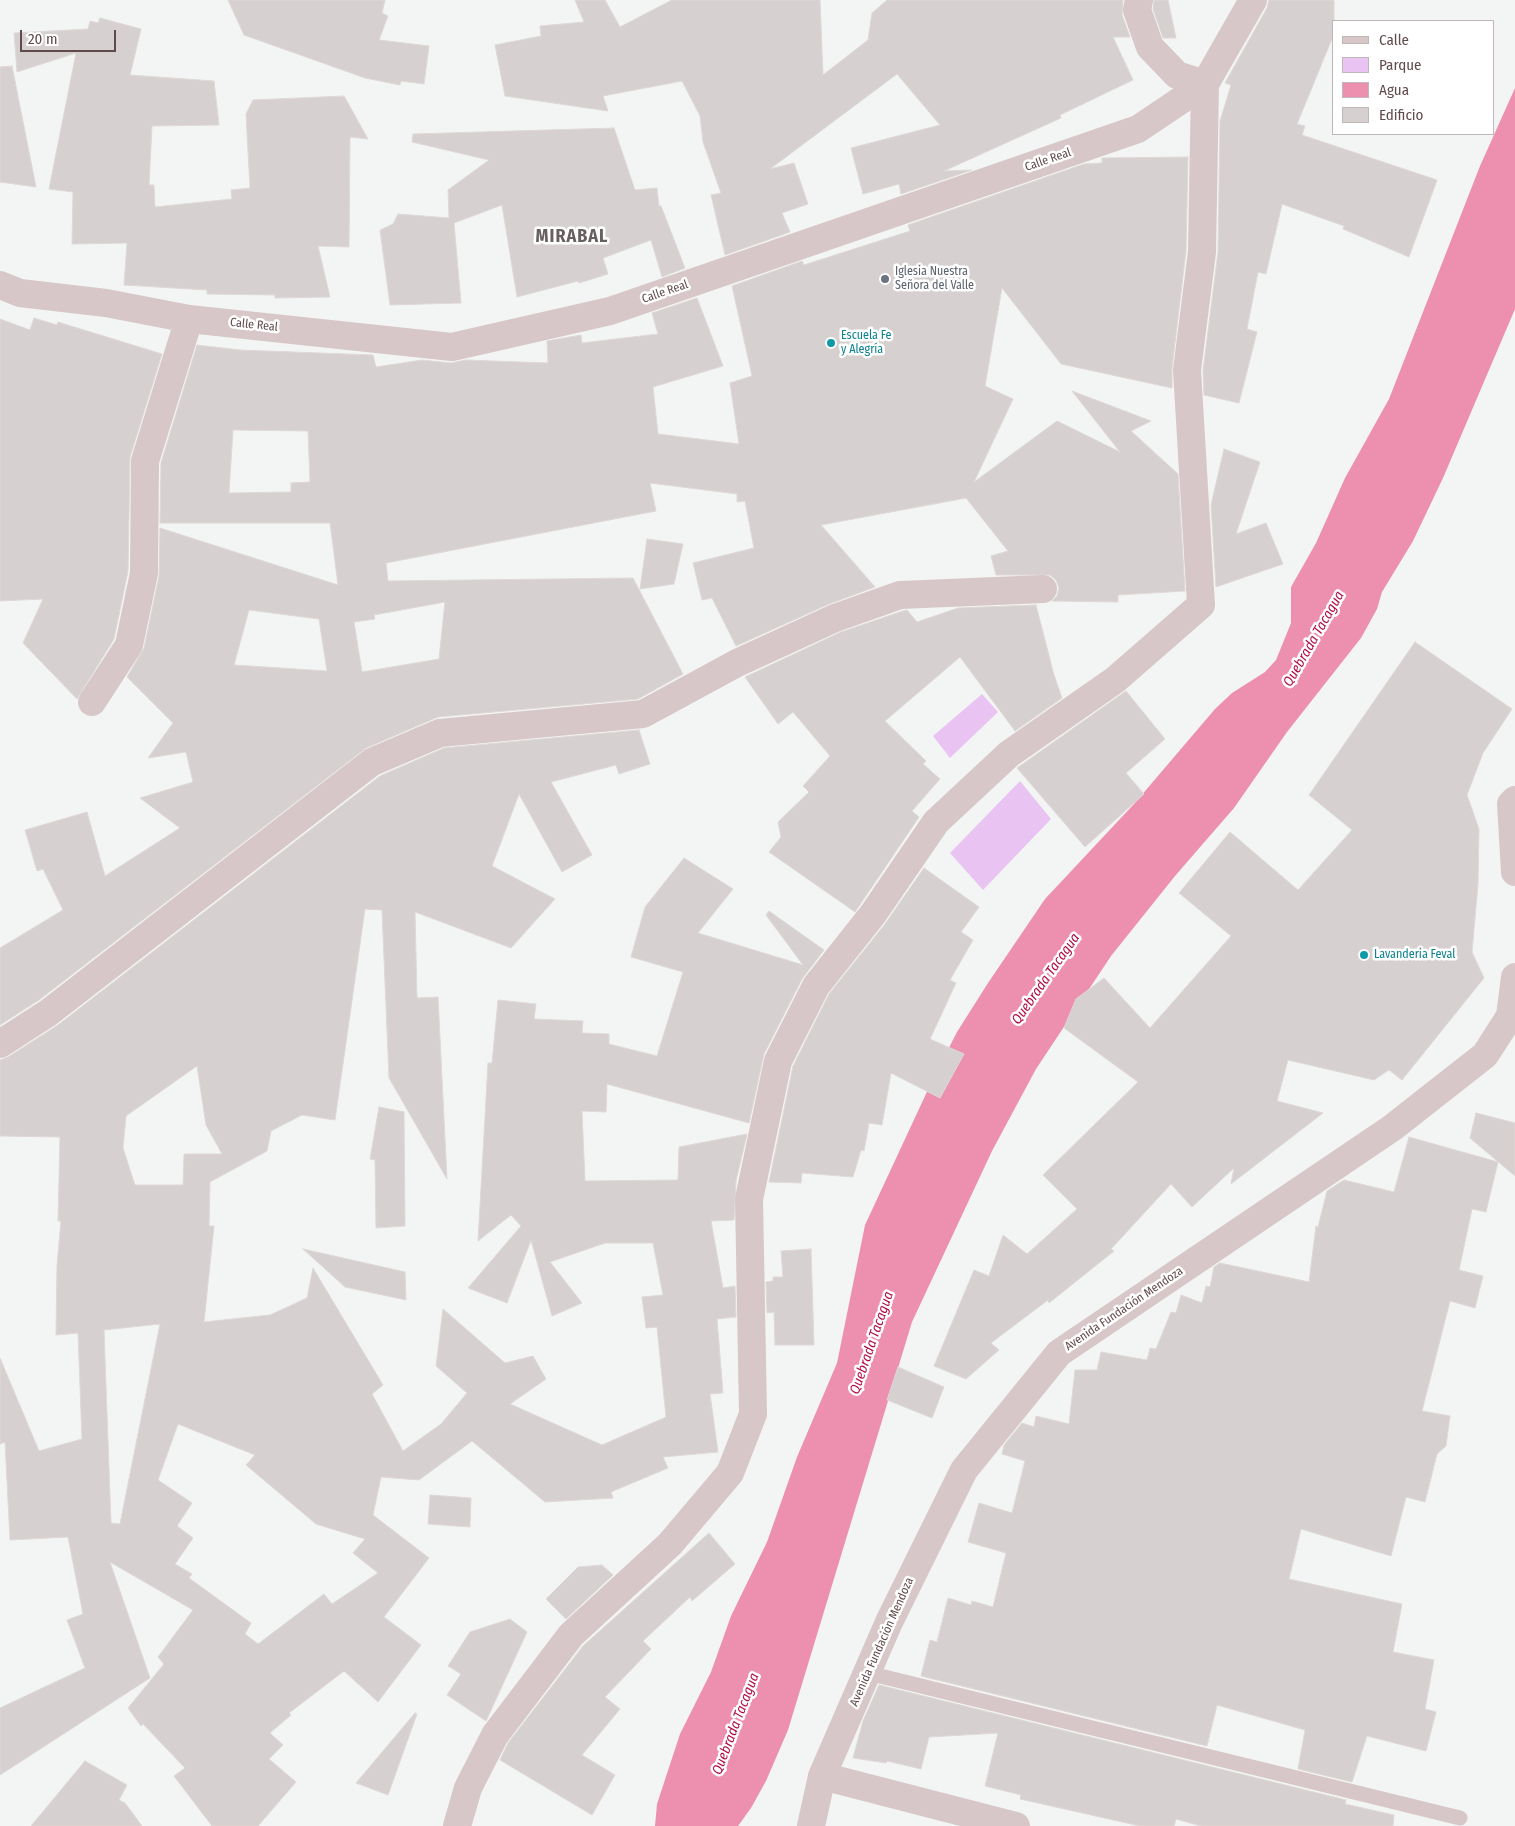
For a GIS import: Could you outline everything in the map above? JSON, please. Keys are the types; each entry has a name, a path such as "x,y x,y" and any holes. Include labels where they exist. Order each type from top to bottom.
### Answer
{"street":[{"path":"457,1826 468,1788 495,1735 571,1635 670,1544 730,1473 753,1414 750,1199 778,1061 816,986 873,914 936,822 1009,754 1115,680 1201,604 1187,370 1202,252 1204,84 1177,74 1150,47 1137,10 1139,0"},
{"name":"Calle Real","path":"0,285 20,293 106,303 189,318 452,347 462,345 610,311 1138,130 1204,84 1253,0"},
{"path":"92,702 129,645 144,573 145,460 189,318"},
{"path":"0,1044 48,1013 372,762 440,733 643,714 737,663 834,618 900,595 1043,589"},
{"path":"1515,800 1511,804 1515,872"},
{"name":"Avenida Fundación Mendoza","path":"811,1826 822,1776 889,1622 964,1470 1059,1353 1392,1128 1485,1055 1510,1016 1515,977"},
{"path":"822,1776 1016,1826"}],"lane":[{"path":"868,1673 1460,1818"}],"green space":[{"path":"982,694 998,712 950,758 933,736"},
{"path":"1020,781 1051,819 983,890 950,853"}],"water":[{"name":"Quebrada Tacagua","path":"1515,88 1515,309 1443,478 1413,541 1382,592 1377,609 1361,638 1287,732 1234,808 1175,876 1111,956 1036,1069 992,1151 912,1322 788,1730 766,1781 751,1808 738,1826 655,1826 657,1804 680,1734 711,1672 731,1616 767,1542 797,1457 837,1363 865,1225 932,1081 957,1032 1045,899 1134,804 1215,709 1232,693 1265,672 1276,660 1291,623 1291,587 1316,543 1345,478 1389,399 1480,166"}],"building":[{"path":"228,0 385,0 382,13 388,16 379,40 429,46 424,84 401,81 400,85 365,78 244,35"},
{"path":"575,0 605,0 620,27 672,0 820,0 823,75 868,40 872,13 887,0 1123,0 1122,15 1130,37 1113,37 1133,80 1060,115 1061,118 944,171 972,170 901,194 899,184 863,194 851,148 940,125 897,74 770,169 794,163 808,204 782,213 790,232 725,255 711,195 721,193 703,142 700,116 682,81 603,96 608,111 505,96 495,45 541,36 540,26 584,22"},
{"path":"1154,0 1168,0 1176,38 1163,38 1153,9"},
{"path":"1269,0 1334,0 1332,39 1297,124 1305,126 1302,135 1437,180 1409,257 1343,229 1344,226 1282,204 1266,274 1258,272 1247,329 1257,332 1239,403 1204,395 1203,371 1218,252 1220,121 1231,85 1225,83 1267,8"},
{"path":"100,18 141,29 130,75 214,81 219,125 152,126 149,185 154,185 155,207 232,199 231,190 250,188 246,114 253,100 344,96 368,139 350,137 349,247 318,246 330,297 275,298 275,295 207,294 207,290 124,285 127,243 72,244 73,192 49,189 76,53 17,72 14,33 88,29 90,21 98,23"},
{"path":"12,66 36,187 0,182 0,67"},
{"path":"614,128 635,190 657,188 659,206 661,206 685,268 662,277 651,240 603,258 608,274 579,283 578,281 517,297 502,205 454,223 461,303 390,305 380,230 393,224 398,214 449,218 448,190 489,160 412,142 413,134"},
{"path":"1188,157 1186,251 1172,368 1172,388 1061,364 1002,288 985,386 1013,399 974,482 1057,421 1120,452 1072,391 1151,421 1131,431 1178,474 1185,591 1118,595 1118,602 1052,601 1057,596 1059,588 1056,580 1050,575 996,575 991,556 1008,551 966,498 821,525 875,587 829,604 736,646 712,598 702,600 693,563 754,548 745,501 737,502 737,494 650,483 656,511 386,563 388,581 633,578 683,674 638,699 438,717 366,748 39,1000 0,1025 0,948 63,910 43,869 37,871 25,830 87,812 105,876 180,828 140,798 193,782 186,752 148,758 173,723 127,677 144,648 159,576 160,528 338,585 330,523 160,523 161,463 197,345 240,350 373,355 376,367 422,360 451,363 466,360 548,363 547,341 581,335 582,343 658,334 652,313 697,298 723,366 653,387 658,434 739,444 730,383 752,376 732,286 802,261 804,265 910,231 908,225 1084,164 1102,163 1102,158","holes":["233,430 308,431 310,482 291,483 291,492 229,493","445,602 439,659 362,672 354,622 375,619 374,615","249,610 319,619 327,671 234,665"]},
{"path":"34,318 57,325 58,322 162,354 130,457 128,571 114,639 77,699 23,643 43,599 0,601 0,319 30,330"},
{"path":"1224,449 1260,462 1236,534 1266,523 1283,564 1216,587 1211,505"},
{"path":"647,539 683,544 674,584 640,589"},
{"path":"1036,605 1054,675 1062,698 1015,731 960,657 885,721 926,761 923,764 940,779 912,811 919,817 855,912 769,852 781,837 778,822 809,792 803,786 830,756 793,712 778,724 745,677 841,632 907,610 917,622 958,608"},
{"path":"1415,642 1512,709 1483,753 1467,795 1479,829 1478,884 1472,952 1484,978 1402,1080 1389,1070 1374,1080 1288,1060 1277,1101 1323,1113 1231,1184 1234,1168 1192,1207 1171,1184 1111,1249 1114,1251 1049,1303 1048,1300 991,1343 999,1350 966,1379 934,1366 974,1270 989,1276 1003,1235 1027,1254 1077,1209 1043,1175 1138,1082 1064,1028 1076,999 1104,978 1150,1028 1231,936 1179,893 1230,832 1298,890 1352,830 1309,795"},
{"path":"1126,691 1165,739 1126,773 1144,794 1085,847 1017,768"},
{"path":"639,730 650,764 619,774 616,765 551,782 592,855 562,872 519,794 492,866 555,899 511,948 415,912 417,998 438,997 447,1179 389,1078 382,910 365,909 335,1120 302,1115 271,1131 267,1151 210,1182 209,1226 214,1226 204,1322 270,1315 307,1298 313,1268 383,1385 372,1394 403,1451 441,1424 467,1393 436,1366 443,1309 505,1363 533,1356 546,1379 510,1404 602,1445 666,1417 657,1327 646,1328 642,1297 663,1295 653,1243 605,1243 550,1262 582,1303 552,1316 531,1240 507,1303 468,1288 521,1226 511,1215 478,1241 488,1063 492,1063 498,1000 536,1004 534,1019 583,1021 582,1033 609,1034 609,1044 657,1056 683,972 631,957 645,907 684,858 733,889 698,933 803,965 766,915 769,911 824,950 802,979 764,1054 749,1123 607,1084 606,1112 582,1111 585,1181 678,1180 679,1147 747,1134 736,1181 734,1220 711,1221 723,1288 735,1286 736,1317 717,1319 723,1393 710,1394 718,1452 663,1457 668,1468 611,1492 613,1498 545,1502 472,1441 419,1480 381,1477 373,1515 429,1558 384,1617 421,1645 378,1702 344,1671 289,1713 291,1715 270,1733 283,1745 269,1759 296,1782 258,1826 212,1826 174,1776 185,1768 143,1724 141,1726 128,1708 164,1664 158,1657 193,1610 110,1562 150,1678 0,1775 0,1708 85,1668 67,1620 83,1614 68,1537 10,1540 5,1442 0,1444 0,1358 39,1451 82,1439 78,1333 56,1335 57,1265 61,1221 58,1221 60,1137 0,1136 0,1060 8,1057 58,1025 380,776 444,748","holes":["197,1066 206,1125 222,1154 184,1154 183,1185 135,1185 123,1148 126,1116","160,1324 120,1524 111,1523 104,1330","178,1424 255,1455 246,1465 316,1524 365,1539 353,1553 378,1573 332,1604 324,1594 258,1644 245,1634 251,1623 189,1578 192,1574 175,1564 193,1538 177,1526 192,1503 158,1480"]},
{"path":"924,868 979,907 961,932 973,940 950,980 956,983 930,1039 964,1054 940,1098 891,1073 882,1125 869,1123 864,1151 861,1150 853,1177 802,1173 801,1183 769,1182 793,1066 829,994 885,924"},
{"path":"379,1107 404,1112 405,1226 376,1228 375,1160 370,1159"},
{"path":"1476,1113 1515,1123 1515,1176 1470,1138"},
{"path":"1409,1137 1498,1162 1486,1212 1472,1209 1459,1270 1483,1276 1475,1308 1450,1301 1422,1411 1450,1416 1446,1446 1437,1454 1425,1502 1406,1497 1391,1556 1301,1529 1289,1579 1402,1604 1393,1652 1434,1660 1425,1709 1436,1712 1426,1751 1367,1736 1352,1782 1298,1769 1305,1730 1217,1705 1207,1746 921,1676 930,1640 937,1642 948,1598 971,1605 972,1601 993,1607 1006,1553 968,1542 979,1503 1012,1513 1025,1461 1002,1454 1004,1445 1022,1423 1034,1427 1036,1416 1069,1424 1075,1370 1097,1370 1101,1352 1147,1360 1150,1348 1156,1349 1171,1312 1176,1313 1181,1295 1202,1303 1206,1286 1210,1287 1214,1267 1220,1263 1309,1282 1316,1226 1318,1227 1327,1191 1344,1180 1394,1192"},
{"path":"303,1249 405,1272 406,1300 345,1287"},
{"path":"811,1249 814,1345 775,1345 774,1312 767,1313 766,1282 773,1281 773,1277 783,1277 781,1251"},
{"path":"898,1367 944,1387 932,1418 887,1400"},
{"path":"430,1495 471,1498 470,1527 428,1524"},
{"path":"709,1533 735,1564 692,1601 690,1597 643,1641 651,1649 605,1697 620,1709 582,1755 615,1775 592,1815 500,1760 508,1743 583,1646"},
{"path":"602,1565 613,1575 566,1619 546,1599 578,1567"},
{"path":"510,1619 527,1632 486,1721 447,1695 461,1674 448,1666 470,1632"},
{"path":"879,1685 1346,1800 1345,1804 1394,1815 1393,1826 1201,1826 1176,1819 1174,1826 1140,1826 1020,1799 1021,1795 985,1786 998,1733 929,1737 921,1769 887,1761 886,1763 853,1758 863,1721"},
{"path":"415,1713 417,1714 388,1795 356,1783"},
{"path":"85,1761 127,1785 119,1800 125,1803 142,1826 31,1826"}],"place":[{"name":"Iglesia Nuestra Señora del Valle","path":"885,279"},
{"name":"Escuela Fe y Alegría","path":"831,343"},
{"name":"Lavanderia Feval","path":"1364,955"}],"district":[{"name":"MIRABAL","path":"572,237"}]}
